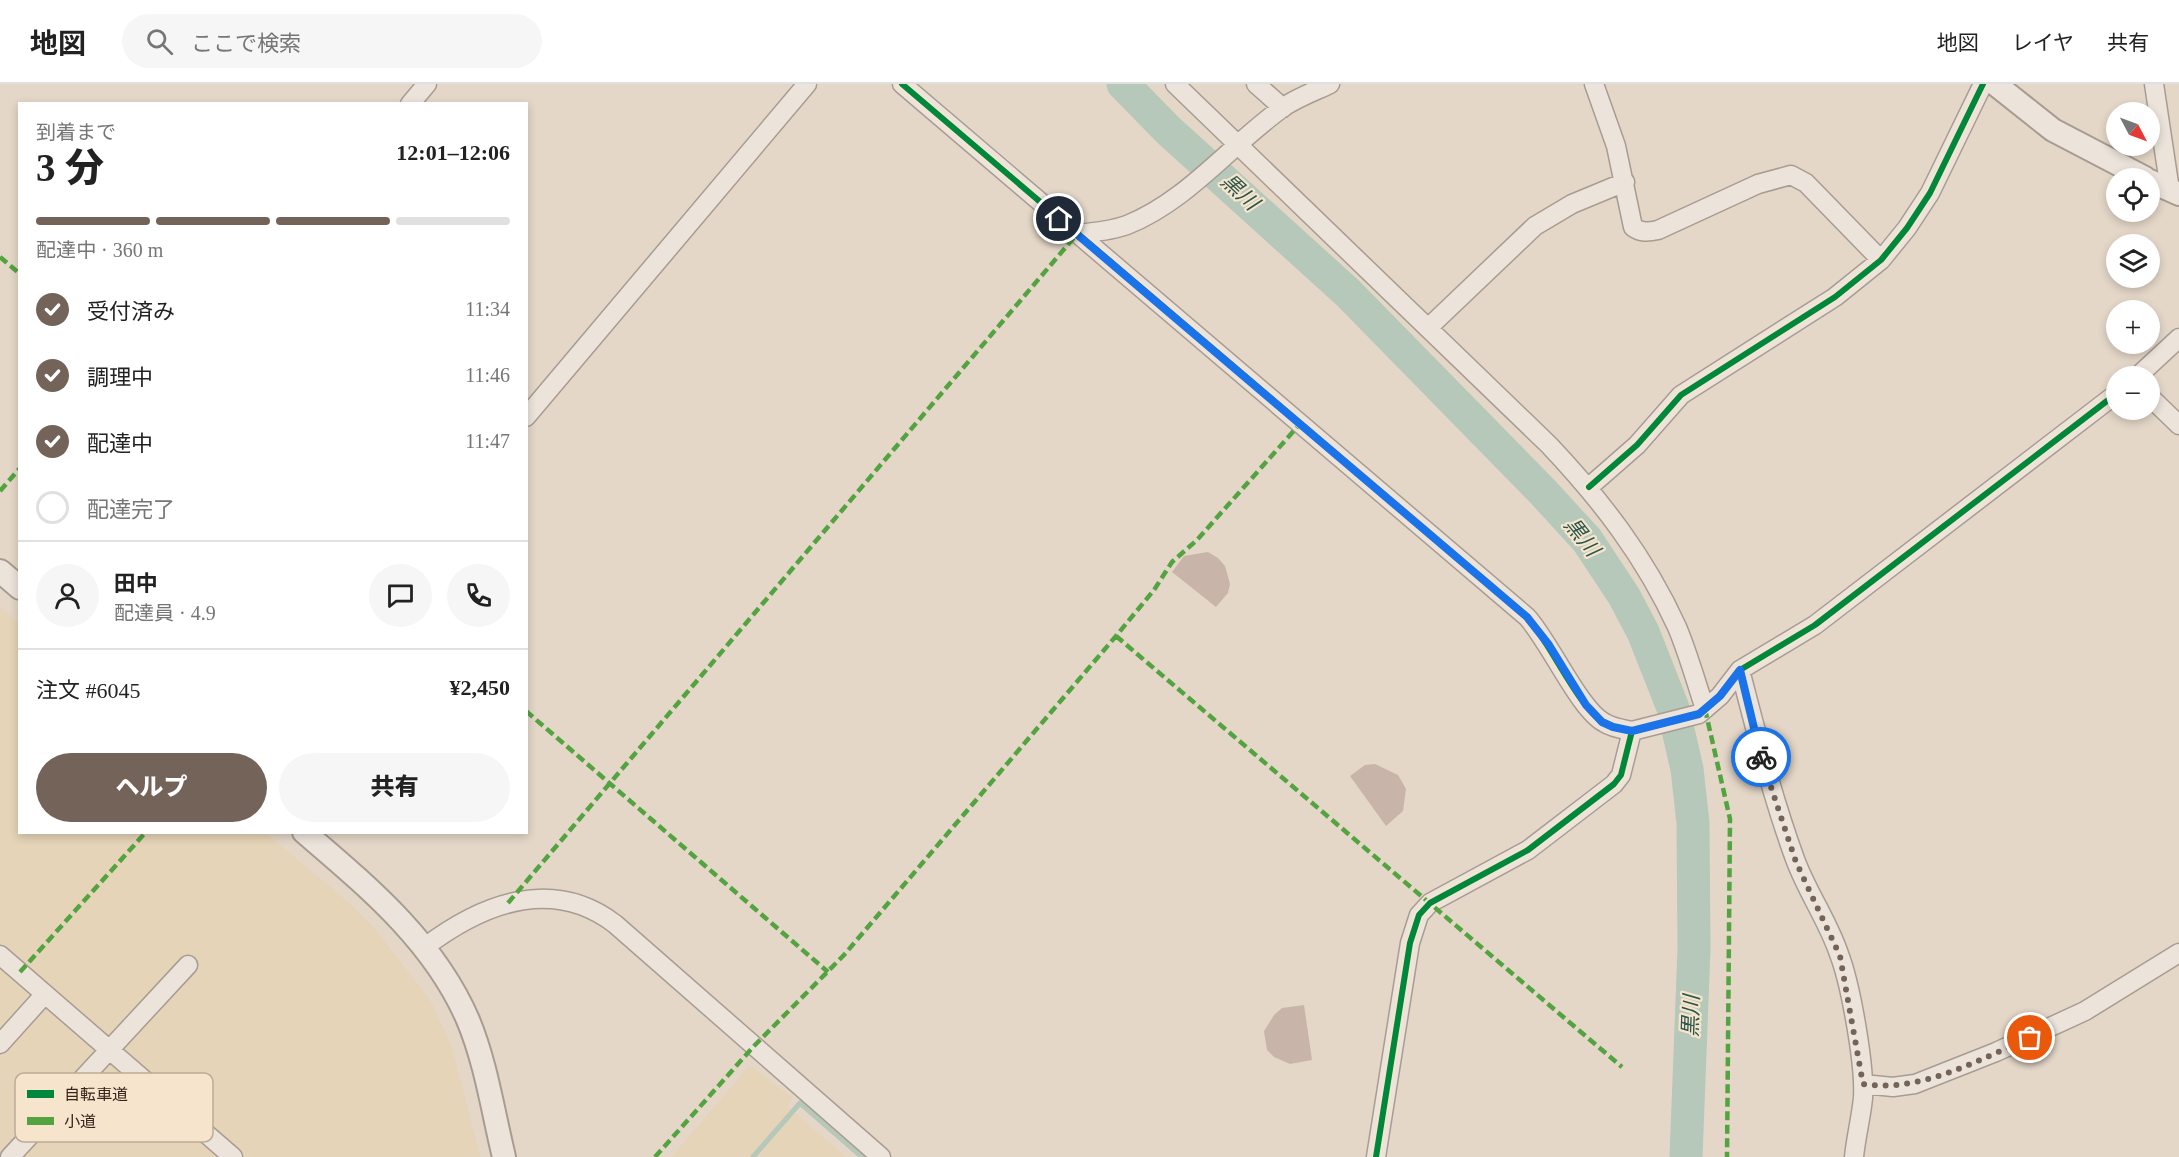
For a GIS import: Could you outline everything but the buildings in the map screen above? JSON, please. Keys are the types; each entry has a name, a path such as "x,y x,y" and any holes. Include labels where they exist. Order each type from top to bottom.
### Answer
{"street":[{"path":"412,102 427,84"},
{"path":"528,415 807,84"},
{"path":"902,84 1527,617 1549,645 1586,705 1602,722 1636,729 1702,712 1740,670 1815,625 2106,402"},
{"path":"1175,84 1589,487 1631,543 1677,628 1702,712"},
{"path":"1256,84 1283,108"},
{"path":"1077,234 1126,225 1153,211 1187,187 1283,108 1330,84"},
{"path":"1594,84 1616,146 1633,227 1646,232 1658,230 1758,184 1791,175 1806,183 1881,260"},
{"path":"1589,487 1637,445 1681,394 1835,297 1881,260 1907,228 1930,193 1983,84"},
{"path":"1995,84 2053,130 2126,168"},
{"path":"2154,84 2175,192"},
{"path":"1428,328 1536,226 1572,204 1625,182"},
{"path":"2160,185 2175,192"},
{"path":"2149,366 2179,338"},
{"path":"2160,407 2179,425"},
{"path":"0,571 18,586"},
{"path":"1740,670 1760,756 1776,805 1799,870 1840,956 1863,1084 1854,1157"},
{"path":"1376,1157 1410,943 1419,915 1430,903 1445,893 1509,861 1545,839 1608,790 1622,775 1636,729"},
{"path":"306,834 379,898 425,947 468,1020 504,1157"},
{"path":"425,947 462,922 508,903 549,899 567,900 585,905 615,924 881,1157"},
{"path":"1863,1084 1893,1087 1915,1084 1996,1052 2085,1011 2179,953"},
{"path":"0,955 136,1073"},
{"path":"88,1073 188,965"},
{"path":"0,1044 45,994"},
{"path":"213,1140 233,1157"},
{"path":"10,1157 24,1142"}],"shaded area":[{"path":"0,606 18,622 18,834 267,834 354,907 376,930 430,1000 452,1047 480,1157 0,1157"},
{"path":"750,1065 793,1098 787,1106 846,1157 671,1157"}],"waterway":[{"name":"黒川","path":"1123,84 1168,130 1348,293 1543,492 1587,540 1624,596 1643,632 1673,708 1687,769 1693,823 1694,949 1686,1157"},
{"path":"753,1157 800,1103 862,1157"}],"marked path":[{"path":"508,903 1077,234"},
{"path":"0,257 18,272"},
{"path":"655,1157 754,1046 844,955 1116,636 1154,590 1172,562 1197,540 1299,425"},
{"path":"0,491 18,470"},
{"path":"1116,636 1622,1067"},
{"path":"1705,709 1730,819 1727,1157"},
{"path":"528,713 828,972"},
{"path":"20,972 144,834"}],"cycle path":[{"path":"902,84 1527,617 1575,691 1595,716 1611,726 1632,731"},
{"path":"1589,487 1637,445 1681,395 1835,297 1881,260 1907,228 1930,193 1983,84"},
{"path":"1376,1157 1410,943 1419,915 1430,903 1528,850 1614,784 1621,775 1632,731 1699,714 1720,696 1740,670 1815,625 2106,402"}],"way so far":[{"path":"1761,757 1796,862 1835,943 1845,972 1863,1084 1893,1087 1915,1084 2030,1038"}],"route":[{"path":"1059,219 1527,617 1539,630 1586,705 1602,722 1632,731 1640,727 1699,714 1720,696 1740,670 1761,757"}]}
